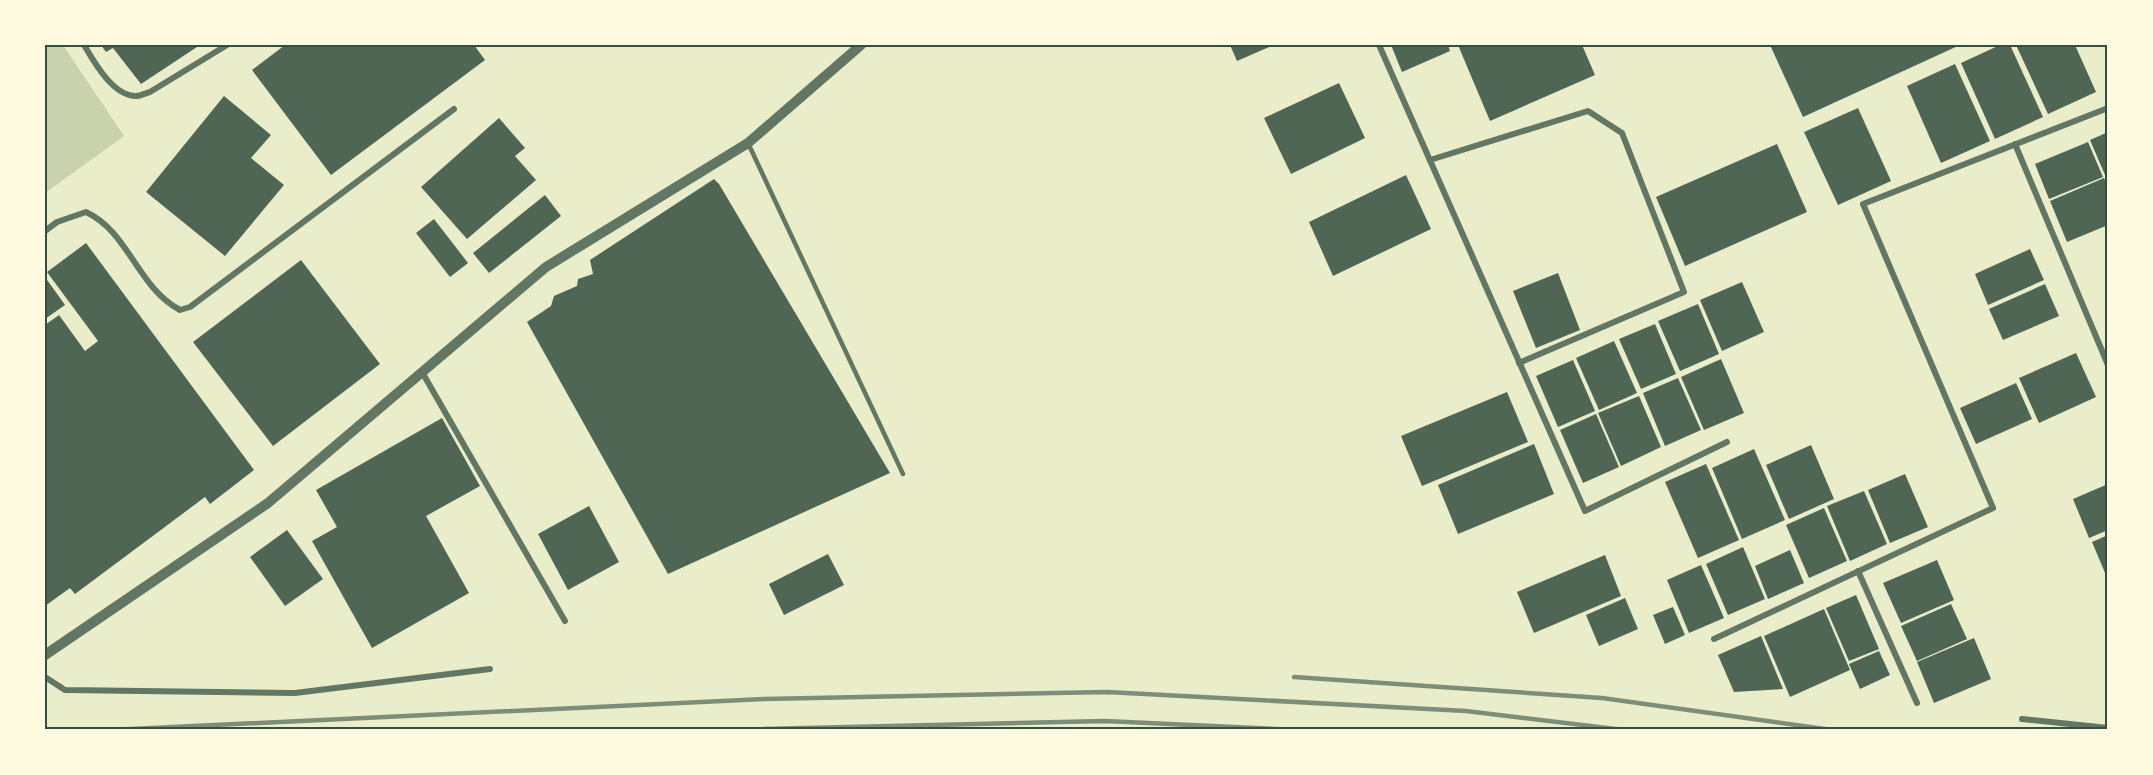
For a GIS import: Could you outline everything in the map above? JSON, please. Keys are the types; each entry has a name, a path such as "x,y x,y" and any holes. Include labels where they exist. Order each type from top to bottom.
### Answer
{"street":[{"path":"84,45 104,76 124,92 136,96 150,92 227,45"},
{"path":"45,655 268,503 546,267 748,143 861,45"},
{"path":"1379,45 1585,511 1727,442"},
{"path":"1714,639 1993,508 1863,204 2108,108"},
{"path":"45,231 57,222 79,213 86,212 98,217 110,227 153,290 169,305 180,310 190,307 454,109"},
{"path":"1430,160 1588,111 1622,133 1684,292 1519,363"},
{"path":"2015,144 2108,365"},
{"path":"422,372 565,621"},
{"path":"1858,571 1917,703"},
{"path":"45,677 65,690 295,693 490,669"},
{"path":"2022,719 2108,728"}],"lane":[{"path":"748,143 903,474"}],"green space":[{"path":"45,45 63,45 124,136 45,193"}],"building":[{"path":"101,45 200,45 141,84 113,48 106,52"},
{"path":"285,45 474,45 485,60 331,175 252,70"},
{"path":"1230,45 1274,45 1237,61"},
{"path":"1391,45 1448,45 1450,51 1402,72"},
{"path":"1458,45 1582,45 1595,75 1490,121"},
{"path":"1770,45 1960,45 1803,117"},
{"path":"2000,45 2010,45 2043,117 1995,139 1961,63"},
{"path":"2016,45 2075,45 2096,92 2048,114"},
{"path":"1955,64 1990,141 1941,163 1907,86"},
{"path":"1339,83 1365,138 1291,174 1264,118"},
{"path":"224,96 271,135 251,158 284,185 225,256 146,192"},
{"path":"1858,108 1891,181 1838,205 1804,132"},
{"path":"499,118 525,148 515,156 536,180 467,239 421,187"},
{"path":"2108,132 2108,173 2105,175 2090,140"},
{"path":"2088,142 2103,177 2049,199 2035,164"},
{"path":"1777,144 1807,212 1685,266 1656,197"},
{"path":"1406,175 1431,229 1333,276 1309,222"},
{"path":"2104,178 2108,187 2108,225 2067,242 2050,201"},
{"path":"714,179 890,473 668,574 527,322 551,306 554,296 577,286 578,279 593,274 590,260"},
{"path":"545,195 561,216 489,273 473,253"},
{"path":"434,219 468,263 450,277 416,233"},
{"path":"86,243 254,470 210,504 205,497 75,594 70,588 45,606 45,325 59,315 85,351 98,341 47,272"},
{"path":"2030,249 2044,280 1988,305 1975,274"},
{"path":"301,260 380,364 273,446 193,342"},
{"path":"1558,273 1580,330 1536,348 1513,291"},
{"path":"45,277 65,305 45,319"},
{"path":"1742,282 1764,332 1722,351 1700,300"},
{"path":"2045,284 2059,316 2003,340 1989,309"},
{"path":"1698,304 1719,354 1680,371 1658,321"},
{"path":"1655,324 1676,374 1641,389 1619,339"},
{"path":"1614,341 1637,393 1599,410 1576,358"},
{"path":"2076,353 2096,397 2039,423 2019,378"},
{"path":"1721,359 1744,413 1704,430 1681,377"},
{"path":"1573,360 1595,411 1558,427 1536,376"},
{"path":"1678,378 1701,430 1665,446 1643,393"},
{"path":"2016,383 2032,419 1976,444 1960,408"},
{"path":"1507,392 1528,442 1422,486 1401,436"},
{"path":"1639,396 1661,447 1621,466 1598,413"},
{"path":"1596,414 1619,467 1583,483 1560,430"},
{"path":"442,418 480,486 426,516 469,593 372,648 312,541 337,527 316,490"},
{"path":"1534,444 1554,494 1458,534 1438,485"},
{"path":"1811,445 1834,499 1789,519 1766,465"},
{"path":"1754,449 1785,520 1742,539 1712,468"},
{"path":"1706,464 1739,540 1698,558 1665,482"},
{"path":"1905,474 1928,527 1890,543 1868,490"},
{"path":"2108,484 2108,530 2089,538 2073,499"},
{"path":"1864,491 1887,544 1850,561 1827,506"},
{"path":"589,506 619,562 568,590 538,534"},
{"path":"1824,508 1847,561 1809,578 1786,525"},
{"path":"287,530 323,579 285,606 250,557"},
{"path":"2108,535 2108,580 2092,542"},
{"path":"1743,547 1765,599 1728,615 1706,564"},
{"path":"1790,550 1804,583 1768,599 1755,566"},
{"path":"828,554 844,585 784,615 769,584"},
{"path":"1605,555 1621,596 1534,633 1517,592"},
{"path":"1937,560 1954,600 1901,623 1883,583"},
{"path":"1701,565 1724,618 1689,633 1667,580"},
{"path":"1856,595 1879,649 1849,661 1826,608"},
{"path":"1625,598 1638,629 1599,646 1586,615"},
{"path":"1951,604 1967,639 1917,661 1901,626"},
{"path":"1673,607 1685,635 1665,644 1653,615"},
{"path":"1824,609 1850,670 1790,697 1764,636"},
{"path":"1761,636 1783,689 1734,692 1718,655"},
{"path":"1974,638 1991,679 1934,703 1917,662"},
{"path":"1879,651 1890,675 1860,689 1849,664"}],"railway":[{"path":"1294,677 1602,698 1832,730"},
{"path":"110,730 765,699 1107,692 1466,711 1624,730"},
{"path":"722,730 1105,721 1296,730"}]}
